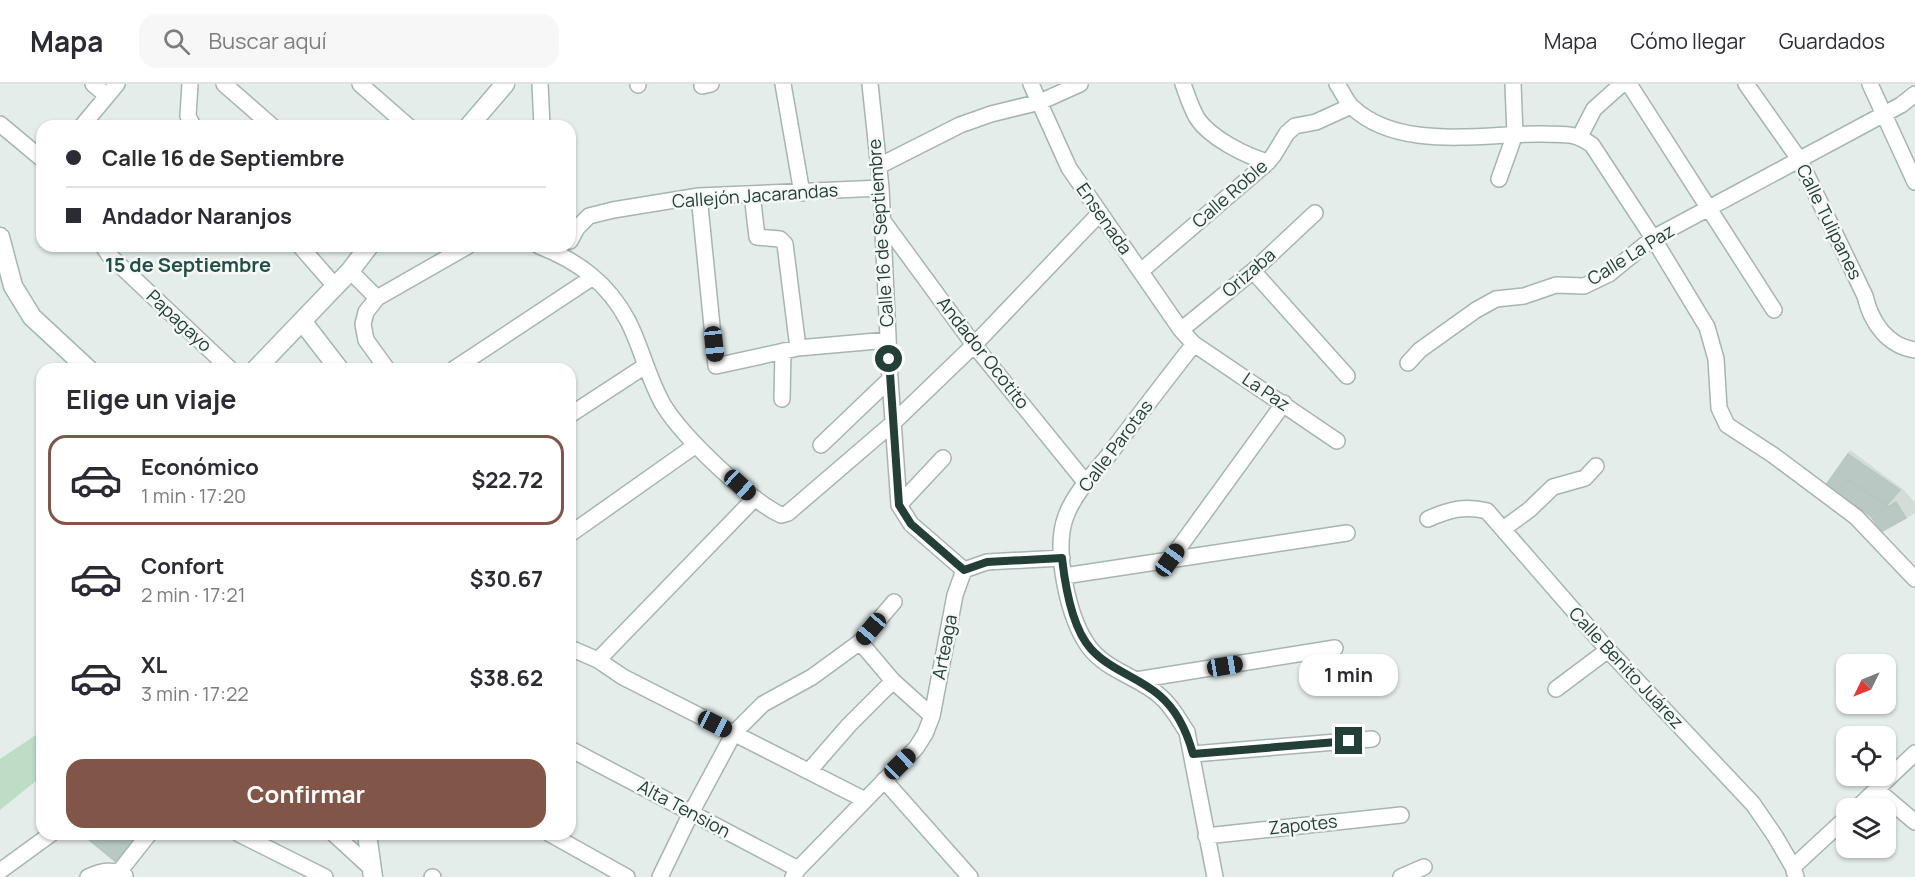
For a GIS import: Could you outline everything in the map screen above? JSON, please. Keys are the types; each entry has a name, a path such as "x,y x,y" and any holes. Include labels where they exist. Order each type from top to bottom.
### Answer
{"main road":[{"path":"475,120 501,85"},
{"path":"0,237 13,286 32,317 82,363"},
{"path":"262,363 350,271 364,252"},
{"path":"307,316 335,363"},
{"path":"368,840 372,872"}],"street":[{"path":"93,84 107,96"},
{"path":"87,120 117,84"},
{"path":"190,84 188,116 190,120"},
{"path":"225,84 265,120"},
{"path":"360,84 401,120"},
{"path":"540,84 542,120"},
{"path":"783,84 802,193"},
{"name":"Calle 16 de Septiembre","path":"870,84 881,188 890,379 899,505"},
{"name":"Ensenada","path":"1031,84 1069,168 1181,330 1194,344"},
{"path":"879,166 960,125 991,114 1040,102 1080,84"},
{"path":"1183,84 1198,120 1224,143 1255,159 1268,162"},
{"path":"1337,84 1351,106 1376,125 1406,134 1446,137 1515,134 1580,136 1592,145 1653,238 1707,327 1716,359 1719,408 1727,425 1773,455 1856,517 1915,579"},
{"path":"1499,179 1515,134 1513,84"},
{"path":"1580,136 1594,109 1622,84"},
{"path":"1629,84 1774,310"},
{"name":"Calle Tulipanes","path":"1746,84 1799,159 1865,296 1869,313 1881,331 1893,341 1915,350"},
{"path":"1870,84 1915,182"},
{"name":"Calle La Paz","path":"1408,363 1420,350 1496,299 1524,296 1556,285 1584,286 1609,274 1653,238 1901,105 1915,94"},
{"name":"Calle Roble","path":"1141,271 1268,162 1294,126 1316,122 1351,106"},
{"path":"0,124 36,154"},
{"name":"Callejón Jacarandas","path":"576,230 589,216 699,196 881,188"},
{"path":"752,194 757,237 780,239 785,244 798,348"},
{"path":"699,196 717,366 798,348 888,340"},
{"name":"Orizaba","path":"1181,330 1253,271 1315,213"},
{"path":"566,252 612,295 629,322 645,366 665,407 696,445 755,498 781,515 788,513 894,422 974,345 1099,214"},
{"name":"Andador Ocotito","path":"883,221 974,345 1086,483"},
{"name":"Papagayo","path":"107,252 224,363"},
{"path":"305,252 333,288"},
{"path":"383,363 366,340 363,324 366,312 377,297 457,252"},
{"path":"350,271 377,297"},
{"path":"1253,271 1347,376"},
{"path":"463,363 593,277"},
{"name":"La Paz","path":"1194,344 1337,441"},
{"name":"Calle Parotas","path":"1194,344 1086,483 1066,514 1060,535 1064,576 1077,624 1089,647 1109,665 1160,695 1187,732 1215,877"},
{"path":"782,399 783,351"},
{"path":"576,411 645,366"},
{"path":"821,446 890,379"},
{"path":"1170,560 1284,404"},
{"path":"576,530 696,445"},
{"path":"943,458 899,505 911,524 964,570 987,562 1062,558"},
{"path":"1503,529 1529,510 1553,487 1585,478 1596,466"},
{"path":"598,660 755,498"},
{"name":"Calle Benito Juárez","path":"1428,519 1456,508 1476,508 1487,511 1608,650 1753,804 1775,836 1794,872"},
{"path":"1064,576 1347,533"},
{"name":"Arteaga","path":"796,873 916,748 925,734 932,716 955,595 964,570"},
{"path":"660,877 734,733 763,704 812,677 860,642 894,602"},
{"path":"860,642 893,681 932,716"},
{"path":"1136,680 1335,648"},
{"path":"1556,689 1608,650"},
{"path":"576,651 598,660 623,677 865,800"},
{"path":"809,771 849,725 893,681"},
{"path":"1193,754 1372,739"},
{"name":"Alta Tension","path":"576,752 691,813 796,873"},
{"path":"1868,798 1915,753"},
{"path":"884,780 970,877"},
{"path":"1877,790 1915,822"},
{"name":"Zapotes","path":"1206,836 1401,815"},
{"path":"1794,872 1836,828"},
{"path":"0,871 43,840"},
{"path":"88,877 106,870 120,875 145,840"},
{"path":"257,840 325,877"},
{"path":"340,840 372,872"},
{"path":"561,840 627,877"},
{"path":"1401,877 1424,867"}],"shaded area":[{"path":"1850,450 1904,490 1915,503 1915,513 1882,533 1870,518 1825,487"}],"green space":[{"path":"36,735 36,781 0,810 0,759"}],"building":[{"path":"1848,454 1900,490 1887,505 1846,478 1837,492 1826,485"},
{"path":"1847,480 1888,506 1871,516 1837,493"},
{"path":"1896,502 1906,518 1882,531 1872,518"},
{"path":"89,840 135,840 116,862"}],"district":[{"name":"15 de Septiembre","path":"188,265"}],"route":[{"path":"889,359 899,505 911,524 964,570 987,562 1062,558 1069,600 1077,624 1089,647 1109,665 1160,695 1187,732 1193,754 1349,741"}]}
